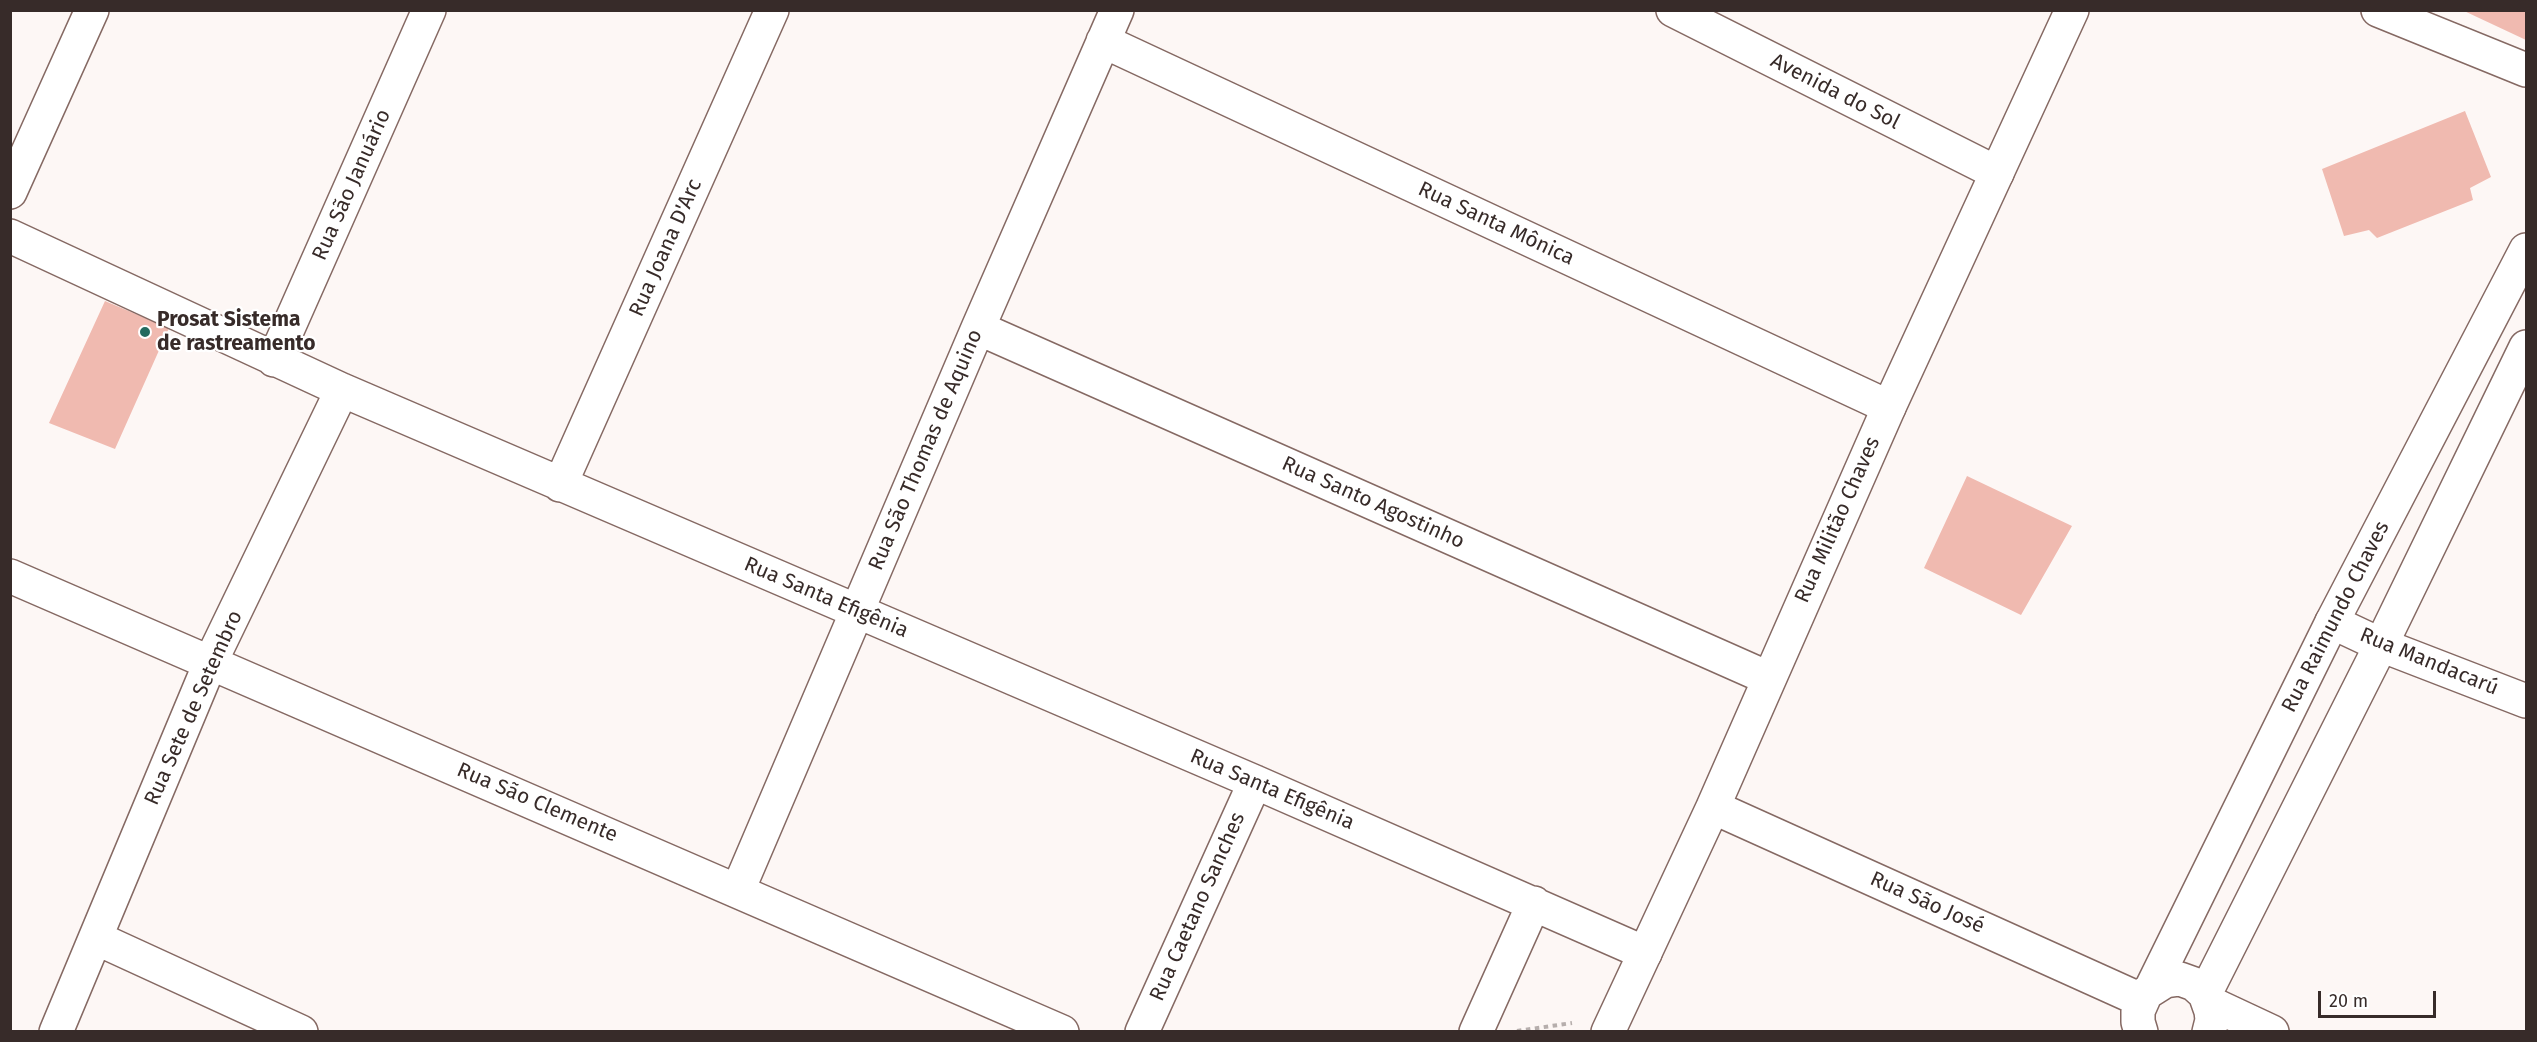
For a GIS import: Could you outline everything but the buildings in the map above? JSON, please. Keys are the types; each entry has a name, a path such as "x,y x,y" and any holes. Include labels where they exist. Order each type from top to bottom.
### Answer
{"street":[{"path":"10,192 92,10"},
{"name":"Rua São Januário","path":"274,360 429,10"},
{"name":"Rua Joana D'Arc","path":"560,485 772,10"},
{"name":"Rua São Thomas de Aquino","path":"738,890 978,328 1117,10"},
{"name":"Avenida do Sol","path":"1673,10 1997,173"},
{"name":"Rua Militão Chaves","path":"1611,1024 1713,807 1888,407 2072,10"},
{"path":"2378,10 2526,70"},
{"name":"Rua Santa Mônica","path":"1103,41 1888,407"},
{"name":"Rua Santa Efigênia","path":"10,236 342,390 1255,782 1645,953"},
{"name":"Rua Raimundo Chaves","path":"2147,993 2332,622 2526,250"},
{"name":"Rua Santo Agostinho","path":"978,328 1768,678"},
{"path":"2208,1010 2381,645 2526,347"},
{"name":"Rua Sete de Setembro","path":"56,1032 211,662 342,390"},
{"name":"Rua São Clemente","path":"10,576 1062,1032"},
{"name":"Rua Mandacarú","path":"2332,622 2381,645 2526,701"},
{"name":"Rua Caetano Sanches","path":"1142,1032 1255,782"},
{"name":"Rua São José","path":"1713,807 2147,993"},
{"path":"1476,1032 1534,903"},
{"path":"96,938 302,1032"},
{"path":"2141,1032 2138,1022 2147,993 2165,981 2180,979 2194,984 2208,1010 2272,1032"}],"path":[{"path":"1514,1032 1611,1024"}],"place":[{"name":"Prosat Sistema de rastreamento","path":"145,332"}]}
